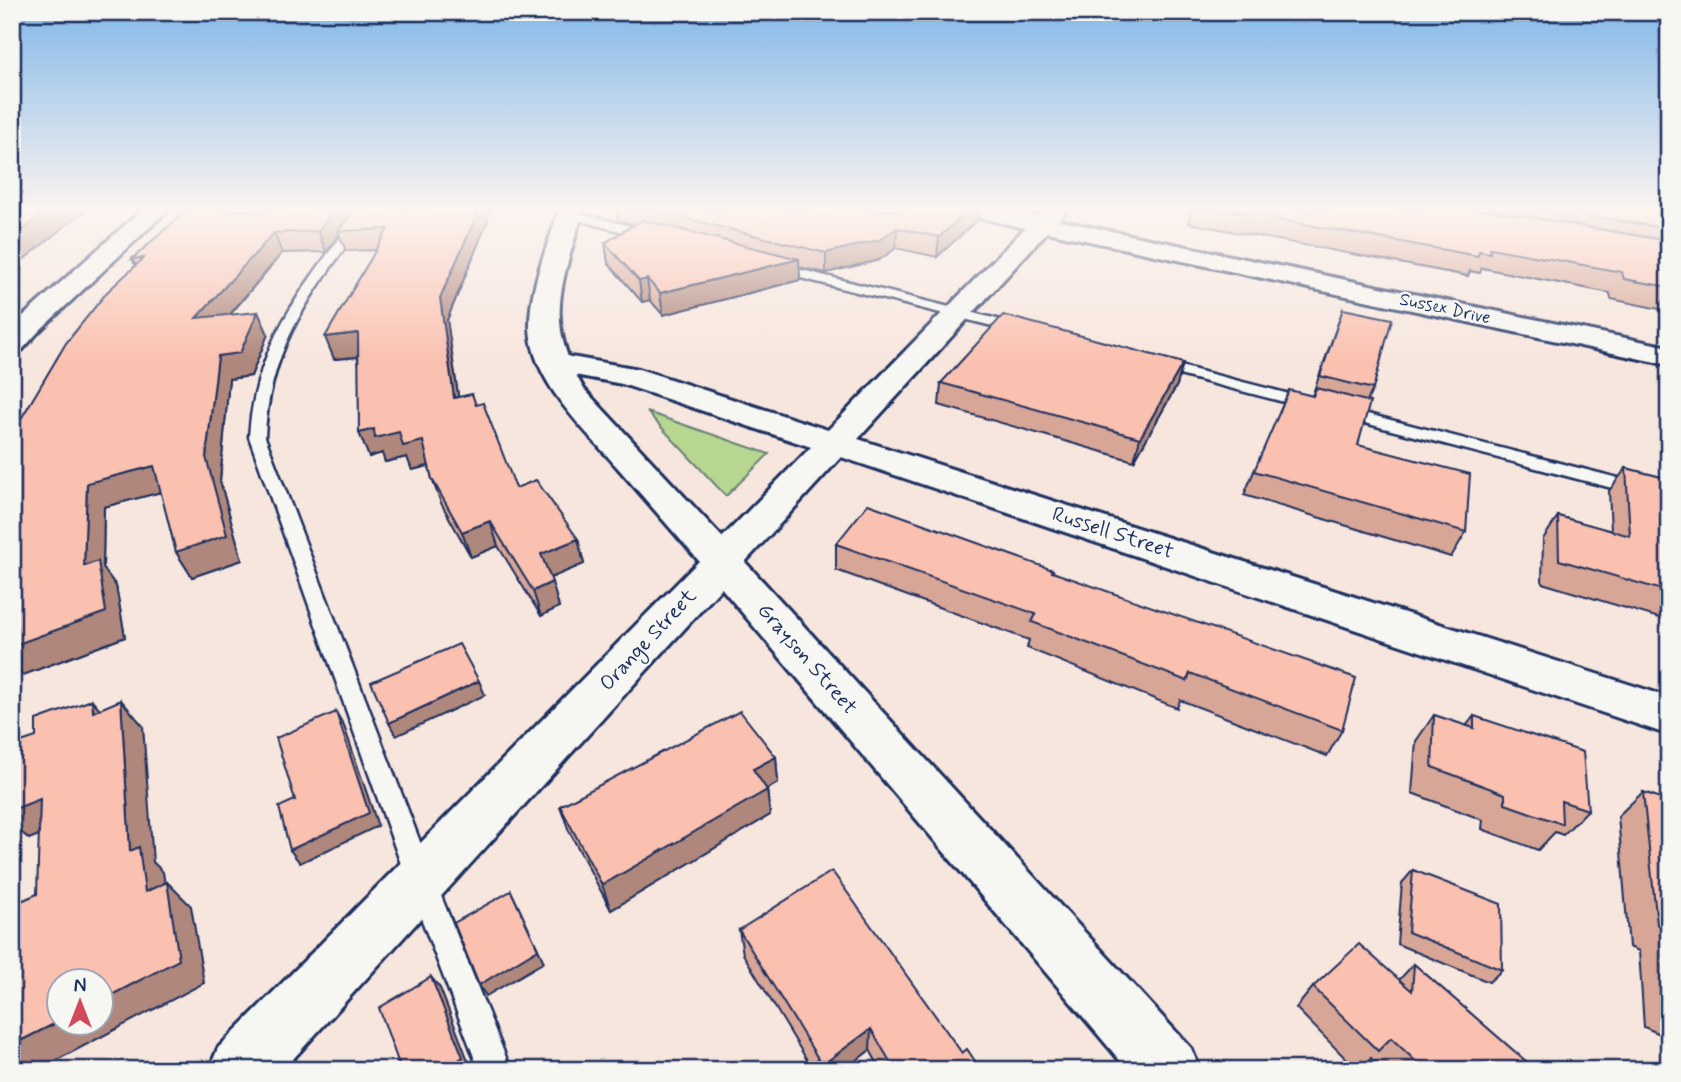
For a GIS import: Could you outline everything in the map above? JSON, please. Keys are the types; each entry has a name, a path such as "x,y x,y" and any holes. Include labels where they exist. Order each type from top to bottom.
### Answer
{"street":[{"path":"12,344 29,325 100,260"},
{"name":"Grayson Street","path":"557,260 545,306 545,336 554,363 572,394 1169,1070"},
{"name":"Orange Street","path":"240,1070 1007,260"},
{"name":"Sussex Drive","path":"1242,260 1669,356"},
{"name":"Russell Street","path":"554,363 628,376 1669,716"}],"lane":[{"path":"331,260 289,321 269,363 258,408 257,438 421,881 495,1070"},
{"path":"757,262 1038,334"},
{"path":"1145,362 1669,497"}],"green space":[{"path":"647,412 769,454 726,496"}],"building":[{"path":"141,260 249,260 196,318 258,312 240,353 218,356 206,457 227,535 176,552 154,466 87,483 84,566 98,561 106,612 12,646 12,434 66,343 107,292"},
{"path":"370,260 457,260 440,298 454,398 472,394 476,405 483,403 516,488 536,480 578,539 541,554 552,582 533,591 490,521 462,532 432,479 423,441 403,446 399,432 375,438 374,429 359,433 358,333 325,337"},
{"path":"621,260 793,260 660,293 647,279 639,281"},
{"path":"1559,260 1669,260 1669,287 1624,279 1622,272"},
{"path":"1343,309 1392,319 1373,389 1320,376"},
{"path":"1003,315 1183,363 1140,438 941,383"},
{"path":"1316,388 1370,402 1358,445 1470,474 1466,532 1254,471 1289,390 1313,396"},
{"path":"1626,468 1669,479 1669,592 1559,560 1558,516 1630,536"},
{"path":"868,504 1053,570 1052,572 1356,678 1342,730 1190,673 1187,681 1032,622 1036,614 836,544"},
{"path":"459,644 479,681 389,723 371,682"},
{"path":"92,700 93,712 121,700 130,851 139,847 145,892 167,882 179,960 116,993 116,967 46,967 46,1028 12,1045 12,905 37,894 40,799 12,810 12,745 36,737 36,720"},
{"path":"740,711 776,757 753,769 767,790 602,885 560,806"},
{"path":"336,712 369,813 290,850 279,807 295,800 276,738"},
{"path":"1434,715 1474,728 1474,716 1583,752 1588,810 1561,801 1562,824 1505,804 1505,794 1432,767"},
{"path":"1643,792 1669,801 1669,943 1667,929 1657,924"},
{"path":"1413,870 1501,904 1502,970 1408,932"},
{"path":"832,871 962,1053 967,1049 981,1070 895,1070 871,1029 822,1065 739,930"},
{"path":"511,891 538,949 479,985 454,923"},
{"path":"1359,944 1412,991 1414,964 1536,1070 1425,1070 1391,1038 1378,1051 1313,987"},
{"path":"431,977 463,1057 443,1070 401,1070 379,1008"}]}
